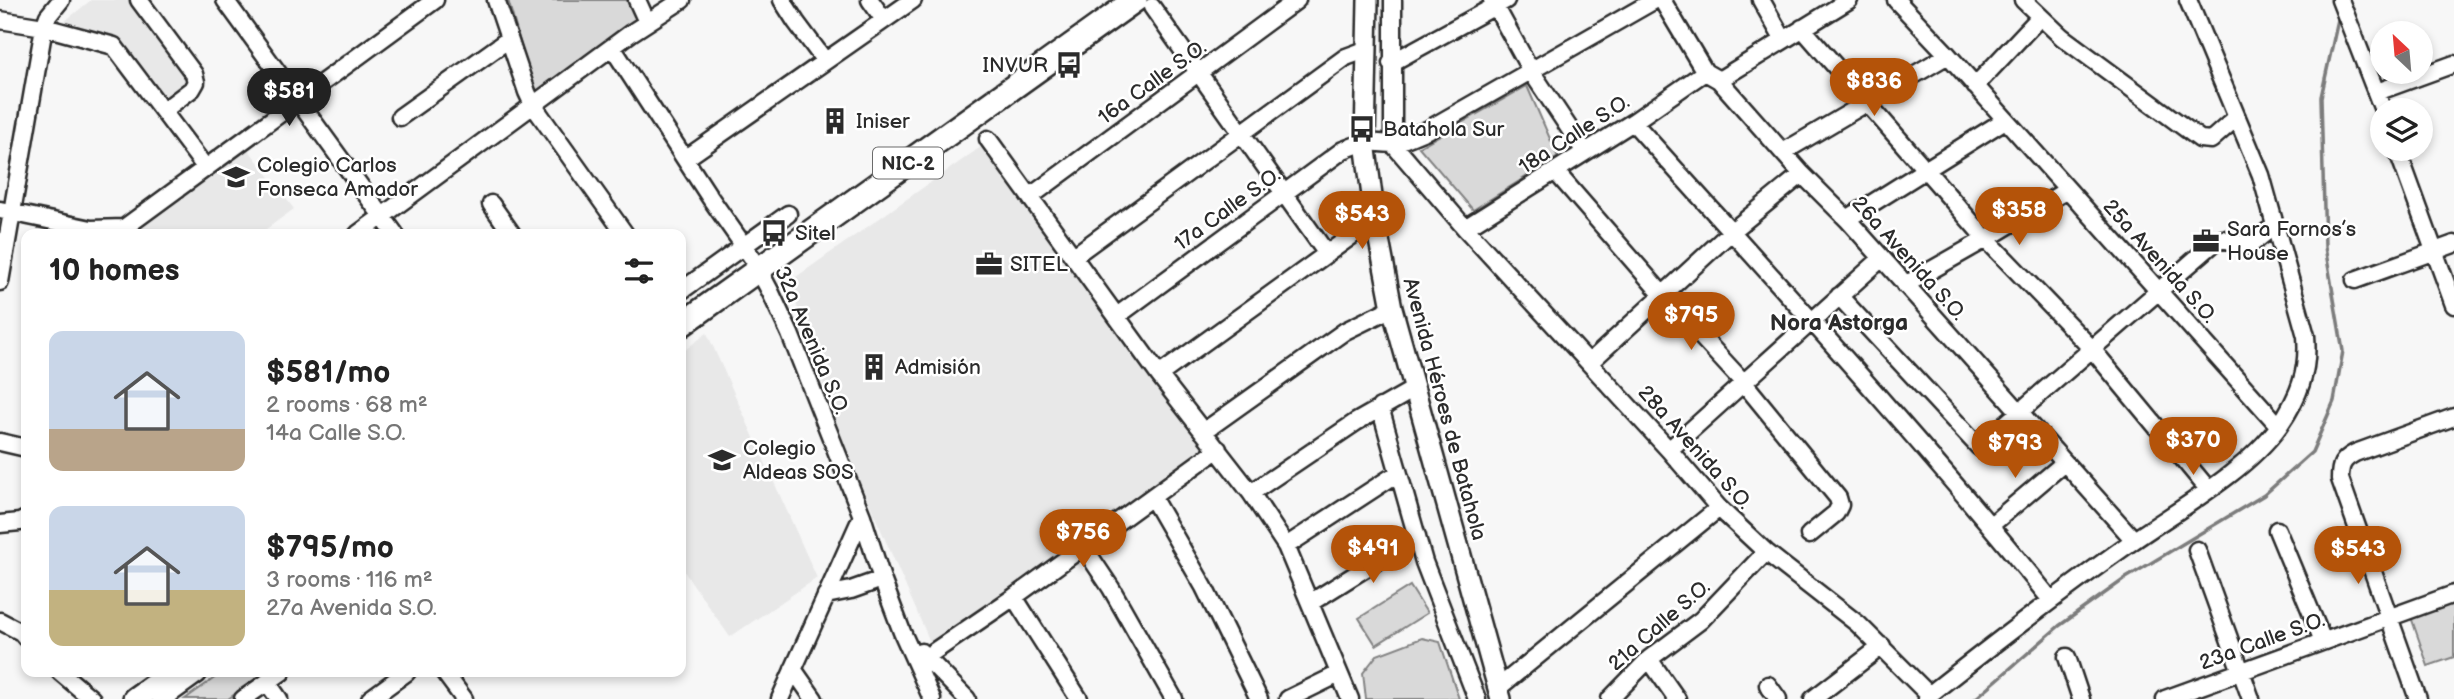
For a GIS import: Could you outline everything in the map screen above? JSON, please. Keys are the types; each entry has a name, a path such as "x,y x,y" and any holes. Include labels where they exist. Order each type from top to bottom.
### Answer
{"highway":[{"name":"NIC-2","path":"686,307 1111,0"},
{"name":"NIC-2","path":"686,320 752,258 1144,4"},
{"path":"143,698 167,677"},
{"path":"143,698 185,677"}],"main road":[{"name":"Avenida Héroes de Batahola","path":"1368,0 1365,142 1375,219 1392,308 1499,693"}],"street":[{"path":"0,282 6,211 44,27 48,16 61,0"},
{"path":"139,0 194,74 196,82 192,89 163,111"},
{"path":"225,0 391,229"},
{"path":"128,229 205,167 435,0"},
{"path":"496,0 533,105 621,229"},
{"path":"637,0 648,22"},
{"path":"365,229 612,47 682,0"},
{"path":"782,0 825,61"},
{"path":"870,0 884,20"},
{"path":"685,159 913,0"},
{"name":"16a Calle S.O.","path":"1031,196 1297,0"},
{"path":"1393,0 1393,144"},
{"path":"1365,142 1393,144 1427,130 1656,0"},
{"name":"26a Avenida S.O.","path":"1662,0 1712,76 1847,219 2134,540"},
{"path":"1761,0 1783,39"},
{"name":"18a Calle S.O.","path":"1465,228 1633,122 1849,0"},
{"name":"25a Avenida S.O.","path":"1896,0 2160,290 2279,426"},
{"path":"2023,0 2062,37 2200,139 2211,140 2237,117"},
{"path":"1928,697 2051,600 2244,462 2279,426 2298,393 2307,358 2306,336 2261,175 2188,0"},
{"path":"2340,0 2379,98"},
{"path":"1391,63 1498,2 1531,71 1585,152"},
{"path":"1144,4 1200,73 1327,254"},
{"path":"1975,86 2040,17"},
{"path":"0,20 44,27 114,46 205,167"},
{"path":"1802,28 1986,240 2092,349 2208,489"},
{"path":"400,117 509,39"},
{"name":"32a Avenida S.O.","path":"612,47 752,258 790,334 862,516 881,579 932,699"},
{"path":"1074,256 1346,57 1365,50"},
{"path":"1783,152 1948,55"},
{"path":"2377,92 2454,64"},
{"path":"1847,219 2005,120"},
{"path":"1633,122 1812,320 1991,525 2051,600"},
{"path":"988,139 1159,374 1251,494 1286,546 1350,699"},
{"name":"17a Calle S.O.","path":"1117,316 1343,150 1365,142"},
{"name":"28a Avenida S.O.","path":"1393,144 1465,228 1719,508 1766,552 1882,646 1928,697"},
{"path":"2402,161 2454,305"},
{"path":"1555,171 1744,383 1838,498 1840,505 1836,513 1809,535"},
{"path":"1589,363 1731,232 1802,174"},
{"path":"1905,285 1986,240 2067,190"},
{"path":"491,204 508,229"},
{"path":"6,211 91,229"},
{"path":"686,289 752,258 788,214"},
{"path":"1159,374 1375,219"},
{"path":"1839,296 1979,447 2214,243 2223,239 2249,246 2274,226"},
{"path":"2355,280 2454,244"},
{"path":"1669,450 1882,258"},
{"path":"1203,432 1345,331 1392,308"},
{"path":"1251,494 1380,407 1415,389"},
{"path":"1380,407 1424,562 1476,699"},
{"path":"2418,699 2340,479 2340,466 2346,458 2355,453 2454,417"},
{"path":"0,442 21,447"},
{"path":"926,657 1014,597 1218,449"},
{"path":"1991,525 2064,463"},
{"path":"1286,546 1398,474"},
{"path":"1152,497 1204,587 1259,699"},
{"path":"1499,693 1719,508"},
{"path":"780,699 862,516"},
{"path":"0,524 21,522"},
{"path":"2277,530 2323,641"},
{"path":"1310,603 1417,536"},
{"path":"1083,546 1111,588 1174,699"},
{"path":"2197,550 2251,699"},
{"name":"21a Calle S.O.","path":"1610,699 1649,659 1701,621 1766,552"},
{"path":"826,595 851,590 881,579"},
{"name":"23a Calle S.O.","path":"2165,699 2454,594"},
{"path":"1014,597 1079,699"},
{"path":"0,621 21,632"},
{"path":"902,632 967,699"},
{"path":"1813,699 1882,646"},
{"path":"2067,657 2081,699"},
{"path":"1649,659 1677,699"},
{"path":"793,669 814,699"},
{"path":"1288,699 1339,674"},
{"path":"66,677 92,699"},
{"path":"243,699 274,677"},
{"path":"370,699 400,677"},
{"path":"448,677 464,699"},
{"path":"267,682 279,699"},
{"path":"1768,685 1778,699"}],"shaded area":[{"path":"91,0 139,0 196,82 163,111 121,52 54,30"},
{"path":"508,0 631,0 640,19 535,94"},
{"path":"1527,86 1558,157 1473,210 1419,147"},
{"name":"SITEL","path":"985,144 1209,446 931,644 842,441 789,282"},
{"name":"Colegio Carlos Fonseca Amador","path":"245,145 294,209 266,229 135,228"},
{"name":"Colegio Aldeas SOS","path":"707,333 817,578 730,637 686,574 686,349"},
{"path":"1410,586 1427,613 1376,645 1359,618"},
{"path":"2454,603 2454,657 2428,666 2411,617"},
{"path":"1422,638 1440,642 1459,699 1366,699 1363,673 1377,655"},
{"path":"216,677 259,677 228,699 185,699"}],"waterway":[{"path":"1975,699 2059,626 2126,578 2264,495 2312,452 2334,401 2343,351 2325,247 2321,97 2339,15"}],"place":[{"name":"INVUR","path":"1069,65"},
{"name":"Iniser","path":"835,121"},
{"name":"Batahola Sur","path":"1362,129"},
{"name":"Colegio Carlos Fonseca Amador","path":"236,177"},
{"name":"Sitel","path":"774,233"},
{"name":"Sara Fornos’s House","path":"2206,241"},
{"name":"SITEL","path":"989,264"},
{"name":"Admisión","path":"874,367"},
{"name":"Colegio Aldeas SOS","path":"722,460"}],"district":[{"name":"Nora Astorga","path":"1839,322"}]}
